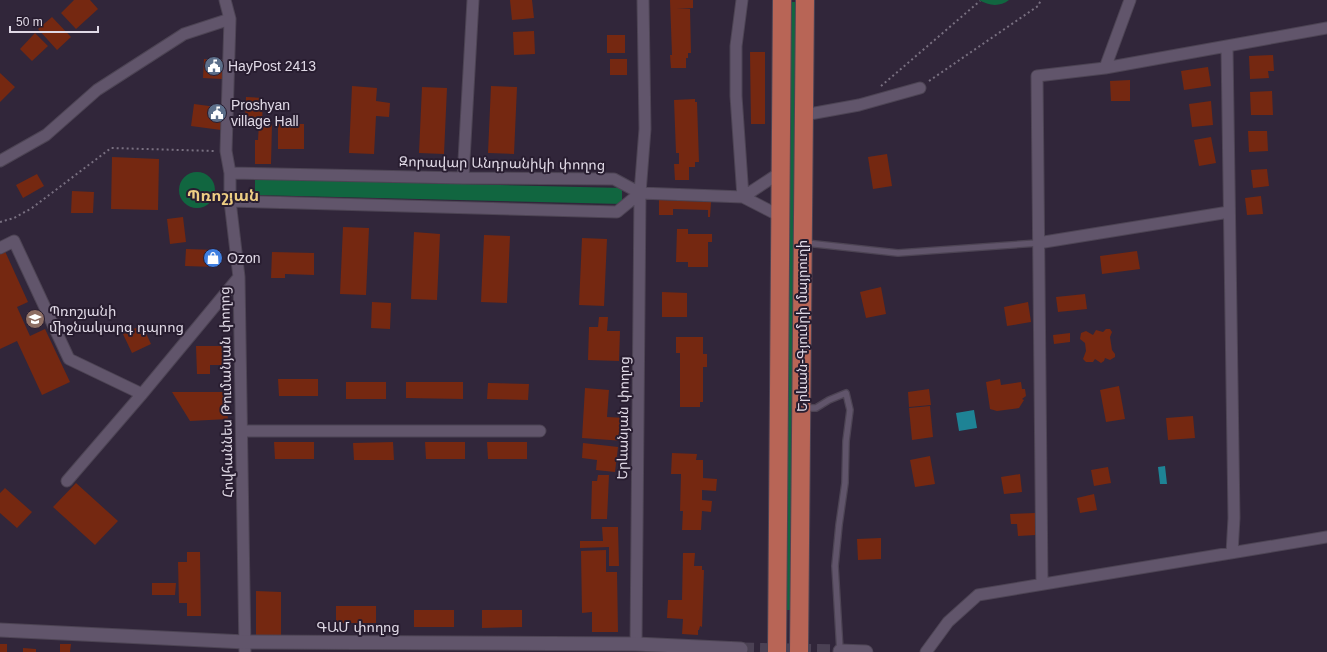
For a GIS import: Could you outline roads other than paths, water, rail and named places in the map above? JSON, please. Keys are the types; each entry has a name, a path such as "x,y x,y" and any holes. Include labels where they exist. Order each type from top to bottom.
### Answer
{"highway":[{"name":"Երևան-Գյումրի մայրուղի","path":"776,652 782,0"},
{"name":"Երևան-Գյումրի մայրուղի","path":"799,652 805,0"}],"street":[{"name":"Հովհաննես Թումանյան փողոց","path":"225,0 230,19 226,151 230,173 230,201 239,277 245,647"},
{"path":"463,178 473,0"},
{"name":"Երևանյան փողոց","path":"636,644 640,193 646,129 643,0"},
{"path":"742,0 736,46 736,96 743,196"},
{"path":"1105,68 1130,0"},
{"path":"0,161 46,135 97,90 184,34 230,19"},
{"path":"1042,584 1037,76 1105,68 1327,28"},
{"path":"1227,47 1234,518 1232,553"},
{"path":"804,115 859,105 920,88"},
{"path":"743,196 781,172"},
{"name":"Զորավար Անդրանիկի փողոց","path":"230,173 463,178 614,179 640,193"},
{"path":"230,201 617,212 640,193 743,196 780,216"},
{"path":"1038,243 1229,212"},
{"path":"0,248 14,241 69,359 142,394"},
{"path":"67,482 239,277"},
{"path":"242,431 540,431"},
{"path":"926,652 948,622 978,595 1327,537"},
{"name":"ԳԱՄ փողոց","path":"0,630 245,647 636,644 717,650 741,650"},
{"path":"840,651 866,652"}],"lane":[{"path":"802,243 898,253 1038,243"},
{"path":"801,408 816,408 829,400 846,393 850,410 846,441 845,483 835,566 840,651"}],"water":[{"path":"974,410 977,428 959,431 956,413"},
{"path":"1165,466 1167,484 1160,484 1158,467"}],"tunnel":[{"path":"741,649 840,651"}],"place":[{"name":"HayPost 2413","path":"214,66"},
{"name":"Proshyan village Hall","path":"217,113"},
{"name":"Ozon","path":"213,258"},
{"name":"Պռոշյանի միջնակարգ դպրոց","path":"35,319"}],"district":[{"name":"Պռոշյան","path":"223,195"}]}
